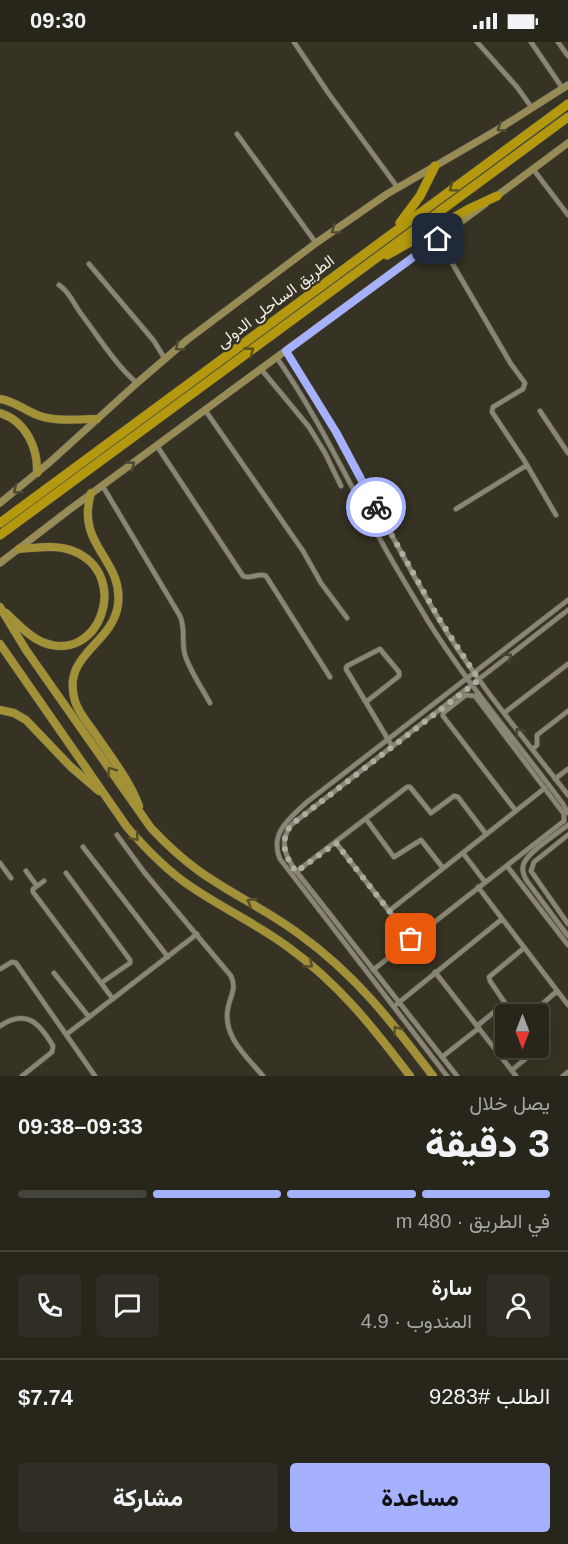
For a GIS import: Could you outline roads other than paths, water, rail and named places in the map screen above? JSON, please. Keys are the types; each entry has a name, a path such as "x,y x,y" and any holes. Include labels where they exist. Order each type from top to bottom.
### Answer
{"highway":[{"name":"الطريق الساحلى الدولى","path":"0,523 568,104"},
{"name":"الطريق الساحلى الدولى","path":"0,535 568,117"},
{"path":"396,230 420,196 435,166"},
{"path":"366,265 497,196"}],"main road":[{"path":"0,399 46,418 97,419"},
{"path":"0,413 15,420 28,436 36,454 37,473"},
{"path":"91,493 88,512 90,530 94,542 113,573 118,602 114,621 109,630 78,663 73,692 81,714 129,783 142,816"},
{"path":"0,608 34,638 51,645 79,641 94,629 104,610 105,594 101,578 93,564 80,554 65,548 19,549"},
{"path":"0,608 26,650 142,816 161,838 190,864 284,922 337,964 381,1008 433,1076"},
{"path":"0,644 138,840 169,870 200,893 274,937 332,983 368,1020 410,1076"},
{"path":"0,710 14,713 26,720 71,767 105,795"}],"street":[{"path":"294,42 398,188"},
{"path":"477,42 517,87 532,108"},
{"path":"0,503 37,473 136,383 211,321 316,243 398,188 566,87 531,42"},
{"path":"558,42 568,56"},
{"path":"237,134 316,243"},
{"path":"0,563 91,493 568,143"},
{"path":"533,169 568,215"},
{"path":"438,239 525,383 523,389 493,408 492,412 556,514"},
{"path":"89,264 154,341 165,359"},
{"path":"59,285 68,292 82,315 136,383"},
{"path":"286,351 310,387 438,617 479,680 568,795"},
{"path":"277,358 300,392 380,539 429,622 482,701 564,814 565,819 534,849 523,865 524,877 568,936"},
{"path":"286,371 295,365"},
{"path":"261,369 315,436 340,486"},
{"path":"300,392 310,387"},
{"path":"205,410 347,618"},
{"path":"540,411 568,451"},
{"path":"157,446 243,576 249,578 260,574 266,576 330,677"},
{"path":"456,509 527,465"},
{"path":"102,485 180,616 186,659 210,703"},
{"path":"457,1076 294,873 280,859 276,842 284,823 308,802 568,600"},
{"path":"516,811 443,718 443,712 472,685 568,610"},
{"path":"429,622 438,617"},
{"path":"366,702 399,676 399,672 380,648 346,667 366,702 388,740 392,746"},
{"path":"504,713 567,666"},
{"path":"447,1076 294,873 285,854 284,837 291,825 392,746 454,702 470,694 482,701 568,813"},
{"path":"533,749 537,745 537,735 568,711"},
{"path":"555,779 568,769"},
{"path":"294,873 409,787 431,813 452,797 458,797 486,834"},
{"path":"389,910 544,788"},
{"path":"308,802 312,808"},
{"path":"366,819 393,856 397,856 421,840 443,868"},
{"path":"373,970 478,887 568,825"},
{"path":"117,835 144,872 233,981 234,992 227,1012 229,1029 242,1051 264,1076"},
{"path":"568,835 534,862 531,868 532,874 568,924"},
{"path":"336,843 411,939"},
{"path":"82,847 168,957"},
{"path":"463,853 485,882"},
{"path":"0,863 11,878"},
{"path":"507,866 568,945"},
{"path":"26,871 37,886"},
{"path":"66,873 130,960 130,963 101,983"},
{"path":"518,880 524,877"},
{"path":"44,880 33,892 113,999"},
{"path":"478,887 568,1005"},
{"path":"542,902 548,898"},
{"path":"394,1008 502,919"},
{"path":"68,1034 196,934"},
{"path":"442,1057 505,1003 490,981 490,976 524,948"},
{"path":"0,969 12,962 16,963 68,1034 95,1076"},
{"path":"435,972 516,1076"},
{"path":"54,973 89,1017"},
{"path":"543,1004 557,992"},
{"path":"0,1026 15,1018 29,1019 35,1022 53,1046 52,1052 22,1076"},
{"path":"428,1052 434,1047"},
{"path":"512,1070 526,1058"},
{"path":"563,1076 568,1072"}]}
